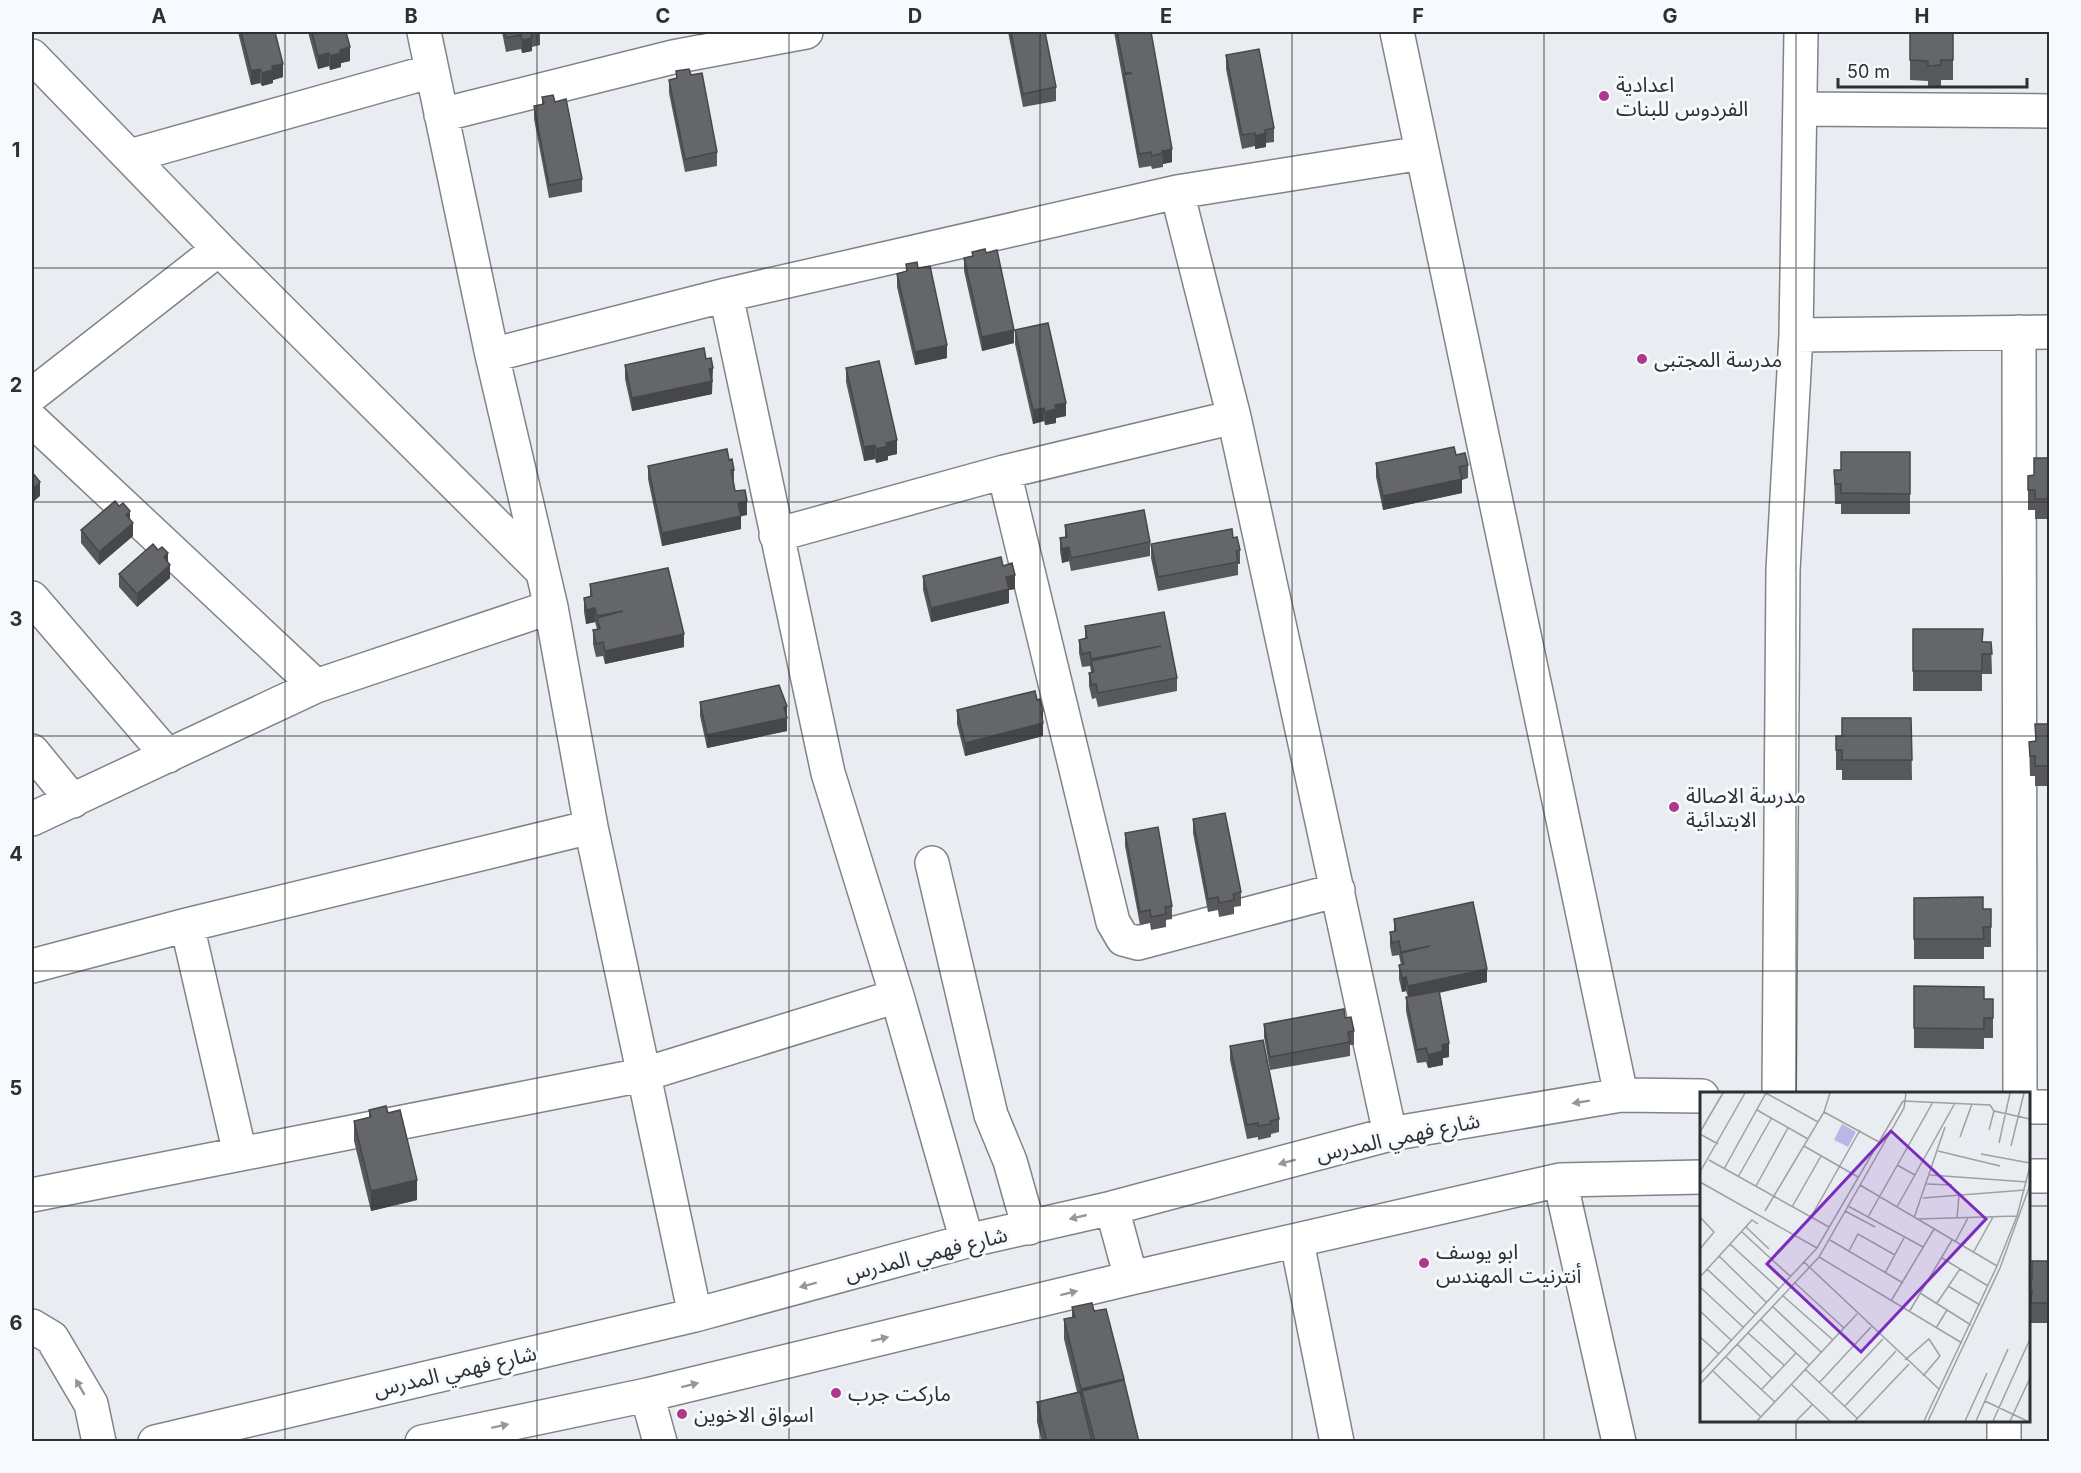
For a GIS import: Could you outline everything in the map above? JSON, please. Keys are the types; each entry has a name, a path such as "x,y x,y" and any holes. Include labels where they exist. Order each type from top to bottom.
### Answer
{"street":[{"path":"424,32 492,355 540,569 551,607 591,827 642,1075 695,1315"},
{"path":"441,116 670,44 806,32"},
{"path":"1397,32 1621,1095"},
{"path":"1779,1092 1783,570 1796,335 1801,32"},
{"path":"32,56 219,249 540,569"},
{"path":"130,156 432,71"},
{"path":"1800,109 2049,111"},
{"path":"492,355 726,295 1177,192 1422,153"},
{"path":"1177,192 1234,417 1390,1134"},
{"path":"32,395 219,249"},
{"path":"726,295 828,773 897,996 967,1241"},
{"path":"1796,335 2034,332 2020,1092"},
{"path":"776,535 1004,472 1234,417"},
{"path":"32,420 316,686"},
{"path":"1004,472 1113,922 1123,939 1138,943 1338,891"},
{"path":"32,598 168,756"},
{"path":"32,819 316,686 551,607"},
{"path":"32,751 73,801"},
{"path":"32,966 188,925 591,827"},
{"path":"932,863 991,1115 1010,1161 1029,1228"},
{"path":"188,925 240,1154"},
{"path":"32,1196 642,1075 897,996"},
{"name":"شارع فهمي المدرس","path":"155,1442 695,1315 967,1241 1112,1208 1390,1134 1621,1095 1700,1096"},
{"path":"2030,1107 2049,1107"},
{"path":"2030,1176 2049,1176"},
{"path":"422,1442 647,1395 1131,1278 1297,1242 1560,1180 1700,1177"},
{"path":"1560,1180 1619,1442"},
{"path":"1112,1208 1131,1278"},
{"path":"1297,1242 1337,1442"},
{"path":"32,1326 51,1338 91,1404 99,1442"},
{"path":"647,1395 660,1442"},
{"path":"2004,1422 2004,1442"}],"building":[{"path":"241,32 275,32 283,64 272,66 273,70 262,73 260,69 251,71"},
{"path":"312,32 346,32 350,47 340,50 341,53 318,56"},
{"path":"504,32 540,32 531,33 532,38 522,40 521,35 506,38"},
{"path":"1011,32 1045,32 1056,87 1023,94"},
{"path":"1117,32 1151,32 1172,149 1162,151 1163,153 1152,156 1151,152 1139,154 1124,75 1132,73 1125,73"},
{"path":"1910,32 1953,32 1953,60 1941,60 1941,65 1928,66 1928,61 1910,60"},
{"path":"1259,49 1274,128 1255,136 1255,133 1242,135 1226,55"},
{"path":"689,69 691,75 702,73 717,152 685,159 669,80 677,78 676,71"},
{"path":"553,95 555,102 566,99 582,179 549,185 534,106 544,104 542,97"},
{"path":"985,249 986,253 997,250 1014,330 982,337 964,258 973,256 972,252"},
{"path":"917,262 918,268 930,266 947,345 915,352 897,274 907,271 906,264"},
{"path":"1048,323 1066,403 1055,405 1056,409 1045,412 1044,408 1033,410 1015,330"},
{"path":"704,348 706,359 711,358 713,368 709,369 712,381 632,398 625,365"},
{"path":"879,361 897,440 886,443 888,446 876,449 875,445 864,447 846,368"},
{"path":"1454,447 1456,455 1465,453 1468,465 1459,467 1462,479 1383,496 1376,463"},
{"path":"727,449 729,460 732,459 734,470 731,470 735,491 745,490 747,501 738,503 741,516 662,533 648,466"},
{"path":"1841,452 1910,452 1910,494 1841,493 1841,484 1835,484 1834,470 1841,470"},
{"path":"2034,458 2049,458 2049,499 2035,499 2035,490 2028,490 2028,476 2034,475"},
{"path":"32,472 40,482 32,490"},
{"path":"115,501 119,506 123,503 130,511 126,515 133,523 99,552 81,530"},
{"path":"1144,510 1150,542 1071,558 1069,547 1062,549 1060,538 1067,537 1065,525"},
{"path":"1232,529 1233,538 1237,537 1240,550 1236,551 1238,562 1158,577 1151,544"},
{"path":"153,544 158,550 162,547 168,553 164,557 170,565 137,594 119,574"},
{"path":"1001,557 1003,566 1012,563 1015,575 1006,577 1009,589 931,608 923,576"},
{"path":"668,568 684,634 605,651 603,642 596,644 593,630 600,629 597,618 623,611 597,616 595,608 586,610 584,598 592,596 590,584"},
{"path":"1164,612 1177,678 1098,693 1096,684 1092,685 1089,673 1094,672 1091,661 1161,646 1091,659 1090,652 1082,654 1079,640 1087,638 1085,626"},
{"path":"1913,629 1983,629 1982,642 1991,642 1992,654 1982,654 1982,671 1913,671"},
{"path":"779,685 787,706 784,707 787,718 707,735 700,702"},
{"path":"1035,691 1043,711 1041,712 1043,723 965,743 957,710"},
{"path":"1842,718 1911,718 1912,760 1842,760 1842,750 1836,750 1836,736 1842,736"},
{"path":"2035,724 2049,724 2049,766 2035,766 2035,756 2030,756 2029,742 2036,741"},
{"path":"1225,813 1241,892 1233,894 1234,900 1219,903 1218,897 1208,899 1193,819"},
{"path":"1158,827 1172,906 1165,907 1166,914 1151,917 1150,910 1140,912 1125,833"},
{"path":"1983,897 1983,909 1991,909 1991,927 1983,927 1984,939 1914,939 1914,898"},
{"path":"1473,902 1487,969 1408,986 1406,977 1402,978 1399,965 1404,964 1401,953 1430,946 1401,952 1399,941 1392,943 1390,932 1396,931 1394,919"},
{"path":"1914,986 1984,987 1984,999 1993,999 1993,1018 1984,1018 1984,1029 1914,1028"},
{"path":"1439,991 1449,1043 1442,1045 1443,1051 1428,1055 1426,1048 1417,1050 1406,997"},
{"path":"1344,1009 1345,1018 1351,1017 1354,1031 1348,1032 1350,1042 1270,1057 1264,1024"},
{"path":"1263,1040 1279,1119 1270,1121 1271,1124 1247,1125 1230,1046"},
{"path":"386,1106 388,1113 400,1110 417,1180 371,1191 354,1121 371,1117 369,1110"},
{"path":"2032,1261 2049,1261 2049,1303 2031,1303 2030,1280 2032,1280"},
{"path":"1092,1303 1094,1311 1106,1309 1124,1379 1081,1389 1064,1319 1075,1317 1072,1307"},
{"path":"1124,1380 1139,1442 1095,1442 1082,1391"},
{"path":"1080,1392 1092,1442 1047,1442 1037,1402"}],"place":[{"name":"اعدادية الفردوس للبنات","path":"1604,96"},
{"name":"مدرسة المجتبى","path":"1642,359"},
{"name":"مدرسة الاصالة الابتدائية","path":"1674,807"},
{"name":"ابو يوسف أنترنيت المهندس","path":"1424,1263"},
{"name":"ماركت جرب","path":"836,1393"},
{"name":"اسواق الاخوين","path":"682,1414"}]}
